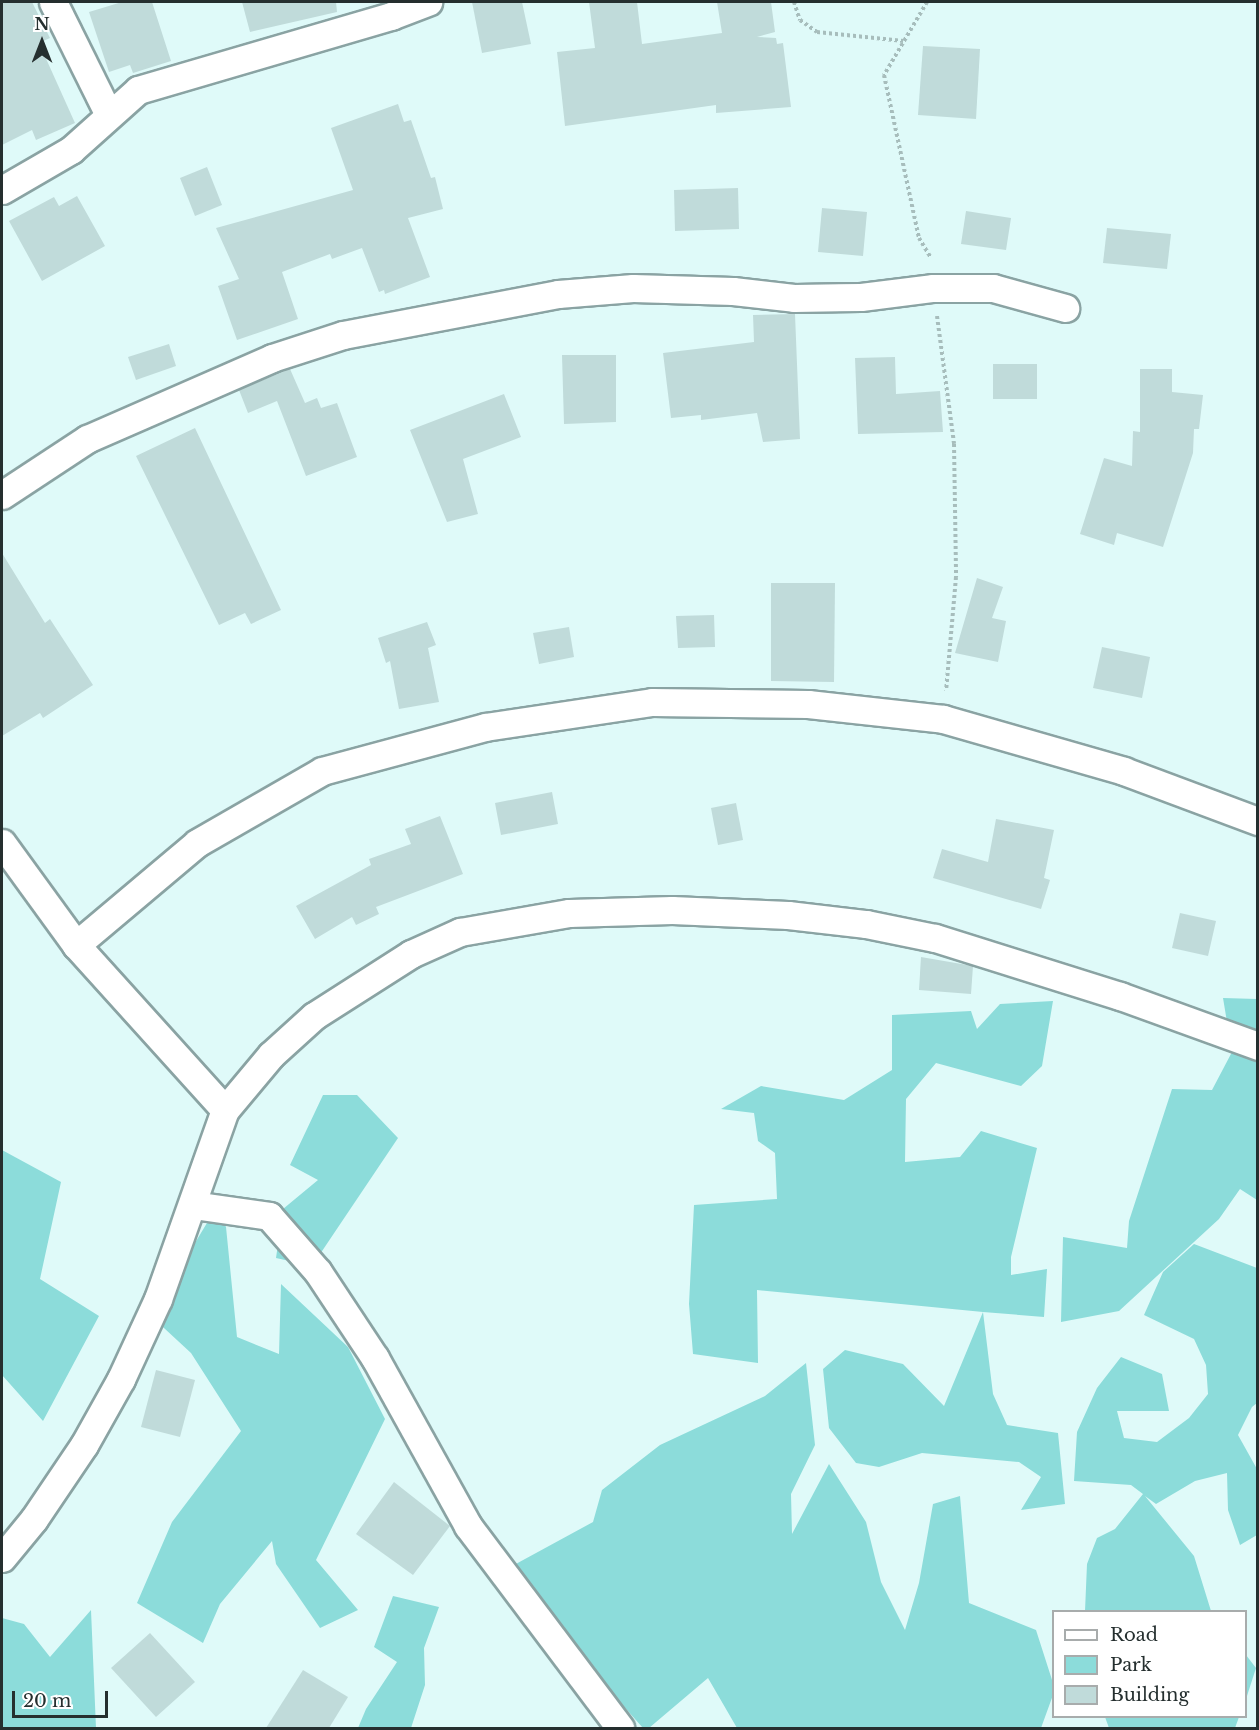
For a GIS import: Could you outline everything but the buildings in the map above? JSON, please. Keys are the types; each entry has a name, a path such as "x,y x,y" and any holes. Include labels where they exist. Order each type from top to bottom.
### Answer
{"street":[{"path":"53,2 108,113"},
{"path":"2,190 71,150 108,113 138,90 391,16 428,2"},
{"path":"2,495 87,439 272,358 344,335 558,294 633,288 733,291 794,298 861,297 933,288 993,288 1065,308"},
{"path":"76,945 196,843 322,771 474,730 652,702 808,704 943,719 1124,771 1257,821"},
{"path":"2,843 76,945 225,1110"},
{"path":"2,1558 84,1446 121,1378 158,1299 225,1110 271,1055 314,1016 411,954 460,932 510,920 569,913 672,910 788,915 866,924 935,938 1110,992 1257,1046"},
{"path":"193,1205 269,1216 318,1272 375,1358 468,1526 620,1728"}],"path":[{"path":"794,2 800,20 817,32 904,41"},
{"path":"927,2 884,75 919,238 932,261 933,288 954,444 956,577 943,719"}],"green space":[{"path":"1223,998 1257,999 1257,1200 1240,1189 1219,1219 1119,1311 1061,1322 1063,1237 1127,1248 1129,1221 1172,1089 1212,1090 1232,1052"},
{"path":"1053,1001 1042,1066 1021,1086 936,1063 906,1099 905,1162 960,1157 981,1131 1037,1148 1011,1257 1011,1275 1047,1269 1044,1317 757,1290 758,1363 693,1354 689,1304 694,1205 777,1199 775,1153 758,1141 754,1113 721,1109 761,1086 844,1100 892,1070 892,1015 971,1011 977,1029 1000,1004"},
{"path":"323,1095 357,1095 398,1138 312,1266 276,1258 283,1209 318,1180 290,1165"},
{"path":"2,1150 61,1182 40,1279 99,1316 43,1421 2,1375"},
{"path":"216,1208 226,1227 237,1337 279,1354 281,1284 348,1347 385,1419 316,1560 358,1610 320,1628 276,1564 272,1541 220,1604 203,1643 137,1603 172,1522 241,1431 191,1353 151,1316"},
{"path":"1194,1244 1257,1268 1257,1403 1252,1407 1238,1435 1257,1469 1257,1535 1240,1545 1228,1510 1227,1473 1195,1481 1156,1504 1145,1496 1194,1556 1211,1610 1085,1610 1087,1564 1097,1538 1115,1529 1143,1494 1131,1485 1074,1481 1077,1432 1097,1388 1121,1357 1162,1374 1169,1411 1117,1411 1124,1438 1157,1442 1189,1418 1208,1394 1206,1365 1194,1339 1144,1315 1163,1272"},
{"path":"983,1312 993,1394 1007,1425 1058,1433 1065,1504 1021,1510 1041,1477 1019,1462 922,1453 879,1467 856,1463 829,1428 823,1369 845,1350 903,1364 944,1406"},
{"path":"806,1363 815,1445 791,1494 792,1534 829,1464 866,1522 881,1582 905,1630 919,1583 933,1504 960,1496 969,1603 1036,1630 1052,1680 1052,1698 1041,1728 737,1728 708,1678 649,1728 643,1728 503,1571 593,1522 602,1490 660,1445 765,1396"},
{"path":"393,1596 439,1607 424,1648 425,1685 411,1728 358,1728 366,1709 397,1662 374,1647"},
{"path":"91,1610 96,1728 2,1728 2,1618 24,1624 50,1657"},
{"path":"1247,1656 1256,1668 1247,1696"},
{"path":"1106,1718 1239,1718 1235,1728 1109,1728"}]}
